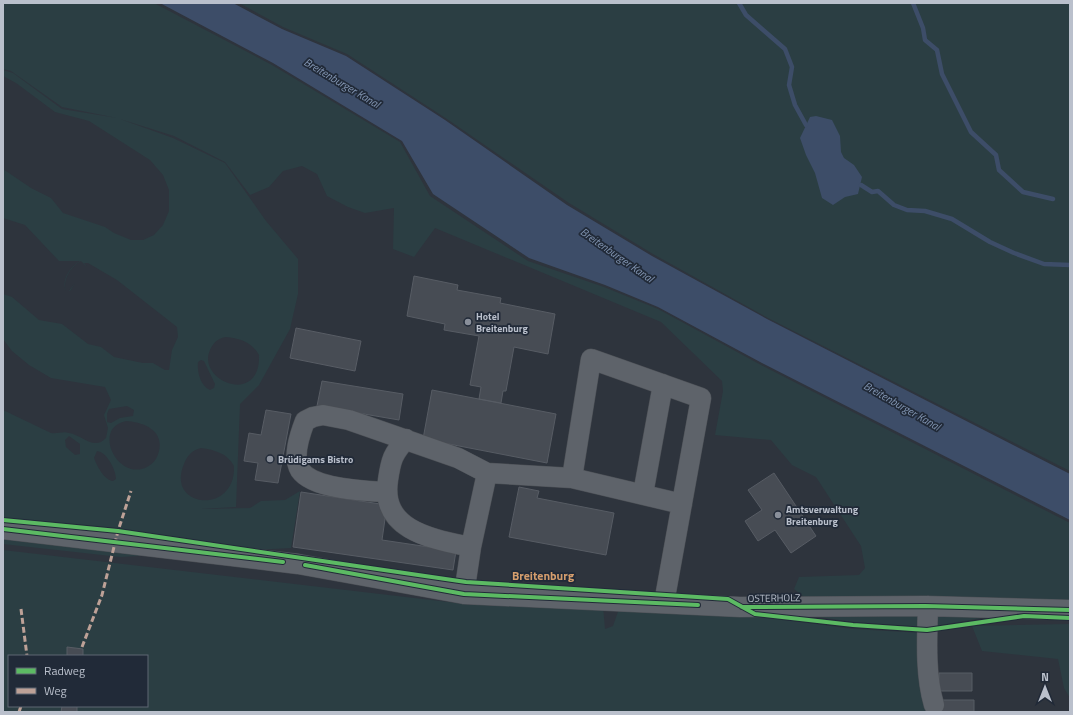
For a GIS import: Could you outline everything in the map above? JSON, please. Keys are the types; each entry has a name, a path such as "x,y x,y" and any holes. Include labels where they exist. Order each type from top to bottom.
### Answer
{"street":[{"path":"572,478 591,359 701,398 664,603"},
{"path":"643,494 663,384"},
{"path":"386,492 362,491 317,483 300,470 297,457 300,433 305,421 313,417 324,415 349,420 458,458 487,473 572,478 682,504"},
{"path":"406,439 393,455 386,492 395,517 404,525 430,539 471,547"},
{"path":"464,594 471,547 487,473"},
{"name":"OSTERHOLZ","path":"3,529 298,564 464,594 740,607 928,606 1070,610"},
{"path":"928,606 928,666 930,692 934,705"}],"green space":[{"path":"3,3 154,3 272,65 400,142 430,196 528,261 604,287 658,309 761,365 1070,523 1070,602 804,597 794,589 799,577 859,575 865,568 861,546 816,477 792,465 771,440 715,435 723,391 722,381 661,322 435,228 414,257 393,249 394,208 365,213 348,207 327,196 317,174 302,166 283,171 269,187 250,195 225,162 174,136 120,119 173,138 225,163 266,221 298,259 298,294 290,329 259,385 240,404 236,507 201,509 250,508 261,501 285,500 300,491 291,548 120,557 3,544 3,410 51,433 67,432 92,443 97,443 106,438 108,428 104,415 111,400 105,387 51,378 29,365 12,351 3,339 3,294 12,297 39,320 62,324 88,344 101,347 114,357 143,363 153,363 165,370 169,370 172,350 178,337 177,327 117,280 88,263 84,263 87,267 81,261 59,261 25,225 3,218 3,169 31,188 51,198 63,213 105,227 114,233 131,240 143,240 154,235 163,225 169,211 169,190 163,175 150,160 89,121 55,112 16,83 3,76 3,70 13,73 62,109 117,118 62,107 11,71 3,69","holes":["221,338 236,338 253,347 259,355 257,371 250,381 241,384 230,384 220,379 212,371 208,361 210,350 214,343","201,360 204,361 215,384 214,388 210,390 204,385 199,374 198,362","127,406 134,410 133,416 120,418 111,423 107,422 107,414 109,409","126,421 151,428 160,444 156,459 147,467 136,470 127,467 118,461 112,452 110,443 110,433 116,426","69,436 80,444 80,454 75,455 66,447 65,440","201,448 220,453 228,458 234,466 232,482 224,493 214,499 203,500 192,497 184,490 181,479 184,464 188,456 195,450","97,451 101,452 113,466 116,475 116,479 113,481 101,472 95,461 94,458"]},
{"path":"239,3 1070,3 1070,471 768,318 653,254 569,203 447,119 347,54 283,27"},
{"path":"3,550 474,605 603,606 605,629 613,626 620,606 756,616 853,629 923,633 927,712 3,712"},
{"path":"777,611 922,612 923,627 853,622"},
{"path":"931,612 1004,614 930,627"},
{"path":"1070,624 1070,698 1064,688 1058,659 982,651 972,626"}],"water":[{"name":"Breitenburger Kanal","path":"160,3 233,3 282,29 346,56 445,120 567,205 652,256 767,319 1070,474 1070,520 762,363 658,307 605,285 529,258 433,194 402,141 273,63"},
{"path":"816,116 832,120 840,136 841,152 844,158 854,165 862,177 858,194 845,197 833,205 822,198 815,173 800,138 810,117"}],"building":[{"path":"414,276 458,285 457,290 501,298 500,303 555,314 548,354 514,347 506,391 503,391 501,403 479,399 481,387 470,385 479,336 444,330 445,324 407,316"},
{"path":"296,328 361,341 355,371 290,358"},
{"path":"322,381 403,394 399,420 317,406"},
{"path":"432,390 556,414 547,463 423,439"},
{"path":"266,410 291,414 278,483 255,480 258,463 244,461 249,433 261,435"},
{"name":"Amtsverwaltung Breitenburg","path":"774,473 816,536 791,553 775,530 758,541 745,521 762,510 748,490"},
{"path":"519,487 539,491 537,498 614,513 606,555 509,537"},
{"path":"301,492 387,505 382,540 456,551 453,570 293,547"},
{"path":"67,647 83,649 83,655 67,655"},
{"path":"939,673 972,673 972,691 939,691"},
{"path":"941,700 974,700 974,712 941,712"},
{"path":"62,707 77,707 77,712 61,712"}],"waterway":[{"path":"739,3 746,15 785,49 792,67 789,85 795,105 806,125"},
{"path":"913,3 923,28 925,40 937,50 942,74 971,132 996,155 999,170 1023,192 1053,199"},
{"path":"861,185 872,192 878,191 894,205 907,210 925,211 952,219 990,242 1014,253 1044,264 1070,265"}],"marked path":[{"path":"82,647 102,595 118,531 131,491"},
{"path":"21,609 27,655"},
{"path":"19,712 21,707"}],"cycle path":[{"path":"3,520 118,531 466,582 728,599 755,614 853,625 927,630 1024,616 1070,618"},
{"path":"3,529 283,562"},
{"path":"305,565 464,594 698,605"},
{"path":"742,607 925,606 1070,610"}],"place":[{"name":"Hotel Breitenburg","path":"468,322"},
{"name":"Brüdigams Bistro","path":"270,459"},
{"name":"Amtsverwaltung Breitenburg","path":"778,515"}],"district":[{"name":"Breitenburg","path":"543,575"}]}
